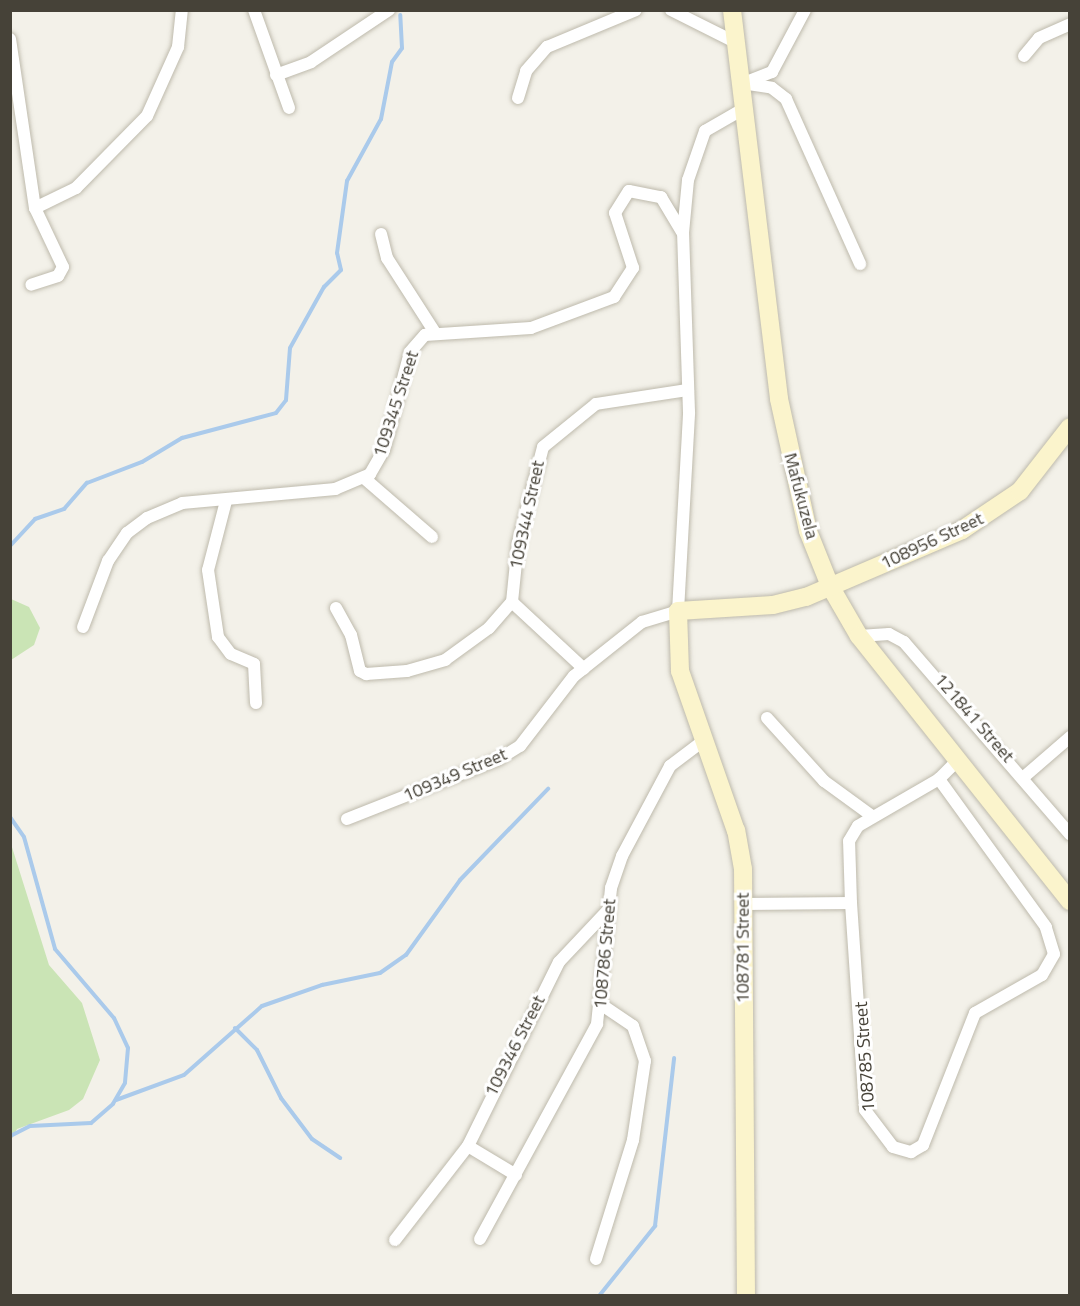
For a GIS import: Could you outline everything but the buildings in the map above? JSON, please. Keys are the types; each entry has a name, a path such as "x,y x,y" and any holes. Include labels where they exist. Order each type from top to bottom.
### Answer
{"street":[{"path":"35,208 76,188 147,116 178,47 182,10"},
{"path":"254,10 290,108"},
{"path":"276,75 311,62 389,10"},
{"path":"518,98 526,71 548,47 636,10"},
{"path":"671,10 737,43"},
{"name":"Mafukuzela","path":"732,10 789,455 808,531 830,586 859,636 1070,901"},
{"path":"742,83 772,72 805,10"},
{"path":"1024,56 1039,38 1070,24"},
{"path":"10,39 35,208 63,267 58,276 31,285"},
{"path":"742,83 772,88 786,99 860,264"},
{"name":"109345 Street","path":"678,611 688,390 683,233 689,170 698,146 714,124 745,108"},
{"name":"109345 Street","path":"83,627 108,561 136,525 182,503 302,495 364,478 384,450 410,352 434,331 531,328 614,297 633,268 615,213 629,191 661,197 683,233"},
{"path":"381,234 387,258 434,331"},
{"name":"109344 Street","path":"512,602 518,543 543,447 596,404 688,390"},
{"name":"108956 Street","path":"830,586 987,516 1034,476 1070,427"},
{"path":"364,478 432,537"},
{"path":"226,501 208,570 218,637 231,654 254,664 256,703"},
{"name":"109349 Street","path":"347,819 499,759 520,746 564,686 642,622 678,611 773,605 830,586"},
{"path":"336,608 351,634 360,670 378,674 445,660 489,628 512,602 584,669"},
{"name":"108781 Street","path":"678,611 680,671 736,831 744,904 746,1296"},
{"name":"121841 Street","path":"859,636 889,634 904,642 1025,776 1070,834"},
{"path":"768,718 824,781 872,816"},
{"path":"1025,776 1070,737"},
{"name":"108786 Street","path":"480,1239 591,1040 602,1005 608,910 616,869 648,805 680,755 703,741"},
{"name":"108785 Street","path":"939,779 1046,927 1054,954 1042,975 975,1013 931,1136 911,1152 884,1140 865,1110 850,903 849,841 872,816 939,779 957,761"},
{"path":"744,904 850,903"},
{"name":"109346 Street","path":"395,1240 468,1146 559,962 608,910"},
{"path":"596,1259 633,1140 645,1061 633,1026 602,1005"},
{"path":"468,1146 516,1175"}],"green space":[{"path":"11,599 29,607 40,628 34,645 11,660"},
{"path":"11,844 49,965 82,1003 100,1060 83,1099 69,1110 17,1129 11,1140"}],"waterway":[{"path":"10,546 35,519 64,509 87,483 142,462 182,438 276,413 286,400 290,348 324,287 341,270 337,253 347,181 381,119 392,62 402,48 400,15"},
{"path":"116,1100 184,1075 262,1006 322,985 380,973 406,955 460,880 548,789"},
{"path":"10,817 24,837 55,949 114,1018 128,1048 125,1083 113,1104 91,1123 30,1126 10,1136"},
{"path":"235,1028 257,1050 281,1098 312,1139 340,1158"},
{"path":"599,1296 655,1226 674,1058"}]}
